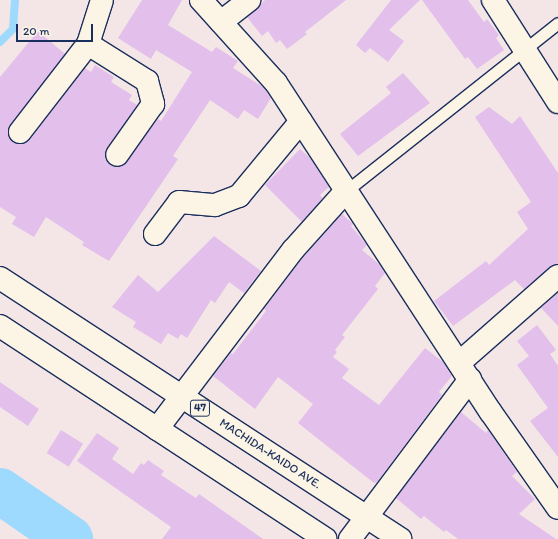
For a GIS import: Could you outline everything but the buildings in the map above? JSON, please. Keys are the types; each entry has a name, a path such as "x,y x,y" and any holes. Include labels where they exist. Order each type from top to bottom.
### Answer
{"street":[{"path":"20,132 88,44 102,0"},
{"path":"201,0 276,83 464,371 558,508"},
{"path":"221,22 249,0"},
{"path":"493,0 558,102"},
{"path":"88,44 147,81 152,104 117,155"},
{"path":"155,234 179,202 216,205 239,196 301,121"},
{"path":"157,429 293,250 346,191"},
{"path":"350,539 464,371 558,276"},
{"name":"MACHIDA-KAIDO AVE.","path":"0,278 400,539"},
{"path":"0,326 325,539"}],"lane":[{"path":"346,191 558,23"}],"waterway":[{"path":"0,42 13,29 15,0"},
{"path":"0,491 70,539"}]}
